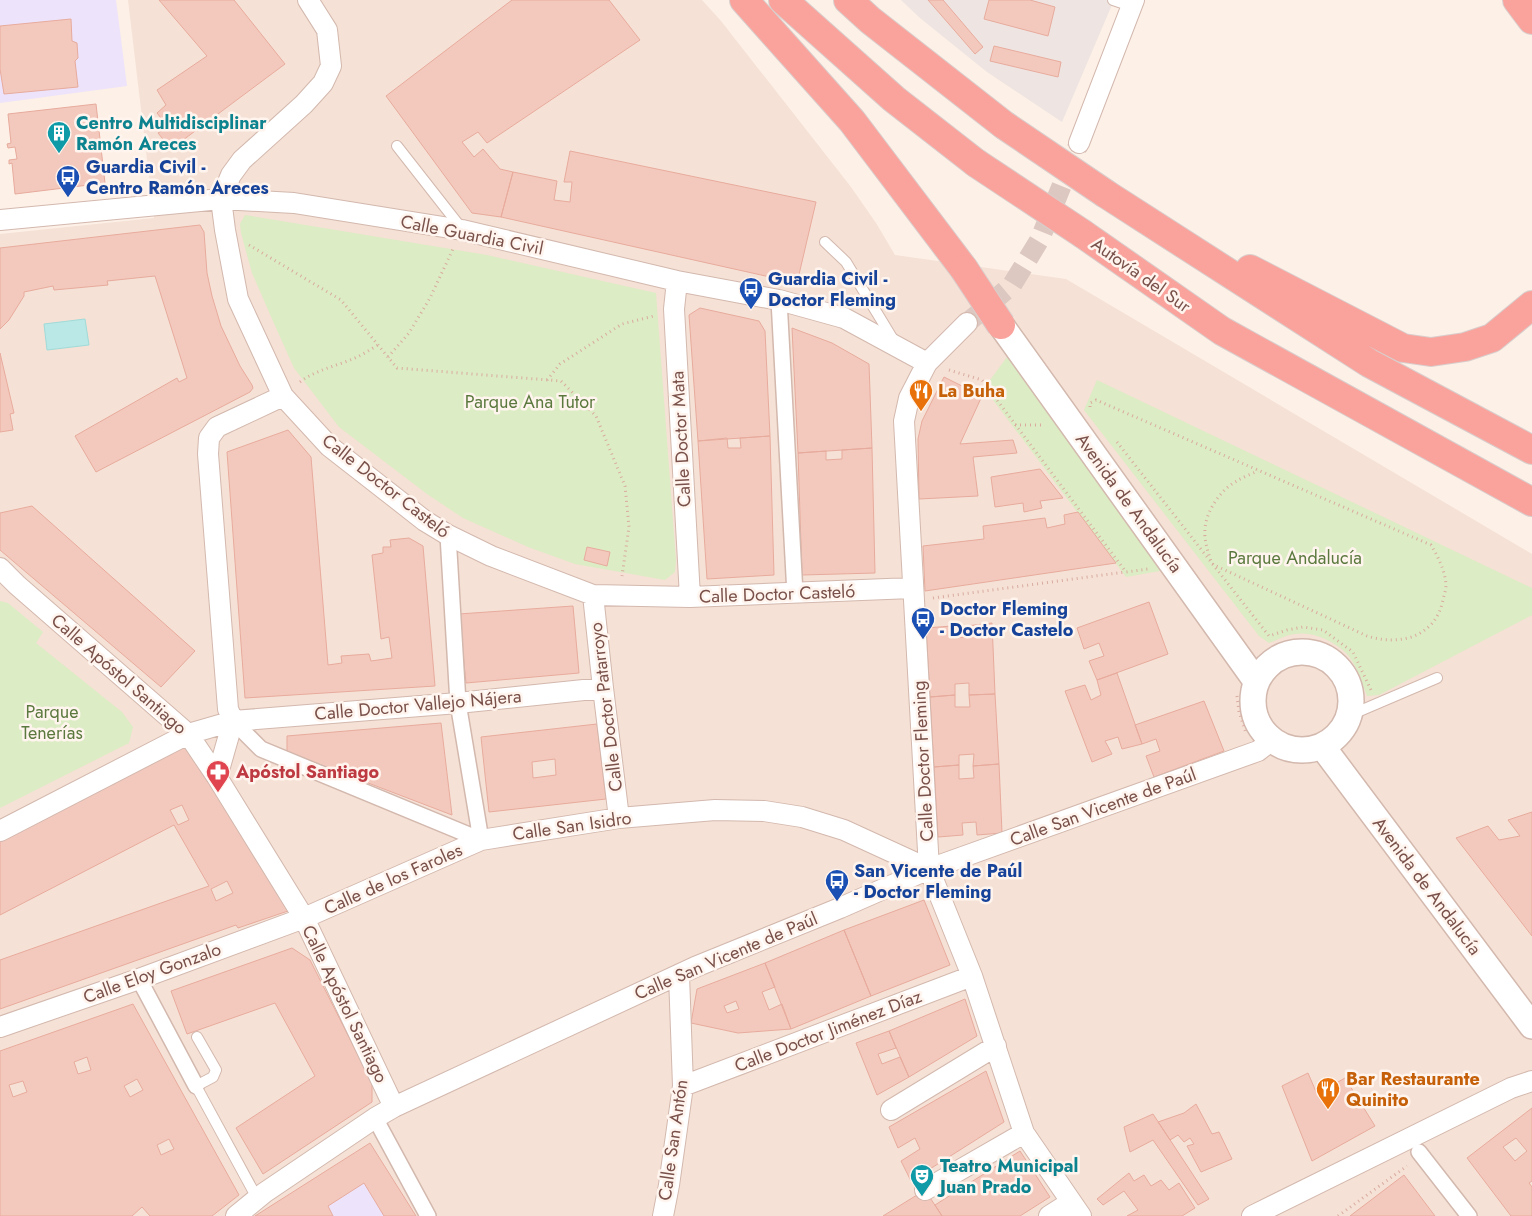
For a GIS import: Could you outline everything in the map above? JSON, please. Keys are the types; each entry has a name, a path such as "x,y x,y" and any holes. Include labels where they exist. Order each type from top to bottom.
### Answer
{"highway":[{"path":"744,0 852,121 964,269 1001,325"},
{"name":"Autovía del Sur","path":"783,0 894,98 976,163 1083,234 1222,331 1532,502"},
{"path":"848,0 870,20 1004,125 1147,221 1369,364 1532,450"},
{"path":"1516,0 1532,20"},
{"path":"1147,221 1256,272 1403,348 1431,352 1465,347 1492,338 1532,305"}],"street":[{"path":"221,199 231,175 242,160 304,104 322,82 331,66 327,30 308,0"},
{"path":"1079,143 1126,2"},
{"name":"Calle Guardia Civil","path":"0,220 221,199 294,203 462,230 677,281 779,300 844,318 927,363"},
{"name":"Calle Doctor Casteló","path":"221,199 238,299 283,396 329,446 448,536 491,556 593,595 690,597 795,594 913,594"},
{"name":"Calle Doctor Mata","path":"677,281 674,308 690,597"},
{"path":"779,300 795,594"},
{"name":"Calle Doctor Fleming","path":"966,323 927,363 909,398 904,421 929,869 972,976 1024,1133 1076,1209"},
{"name":"Avenida de Andalucía","path":"1001,325 1256,681"},
{"path":"283,396 218,427 209,438 208,454 228,709 233,721 261,748 482,840"},
{"path":"448,536 458,703 482,840"},
{"name":"Calle Apóstol Santiago","path":"0,568 8,584 188,734 217,776 304,918 394,1107"},
{"name":"Calle Doctor Patarroyo","path":"593,595 619,818"},
{"path":"1294,652 1311,652 1321,655 1335,665 1346,678 1351,698 1346,722 1337,736 1322,746 1312,749 1294,750 1272,740 1266,735 1256,720 1252,702 1256,681 1262,671 1277,658 1294,652"},
{"name":"Calle Doctor Vallejo Nájera","path":"0,831 188,734 233,721 458,703 603,688"},
{"path":"217,776 233,721"},
{"name":"Calle San Vicente de Paúl","path":"236,1216 257,1198 394,1107 679,975 929,869 1258,751 1272,740"},
{"name":"Avenida de Andalucía","path":"1322,746 1532,1026"},
{"name":"Calle San Isidro","path":"482,840 619,818 716,810 774,812 802,817 844,830 929,869"},
{"name":"Calle de los Faroles","path":"304,918 482,840"},
{"name":"Calle Eloy Gonzalo","path":"0,1027 139,979 304,918"},
{"name":"Calle San Antón","path":"663,1216 683,1086 679,975"},
{"name":"Calle Doctor Jiménez Díaz","path":"683,1086 972,976"},
{"path":"139,979 196,1086"},
{"path":"891,1110 996,1046"},
{"path":"1252,1216 1511,1088 1532,1081"},
{"path":"375,1118 428,1216"},
{"path":"925,1190 1024,1133"},
{"path":"1420,1154 1469,1216"},
{"path":"1049,1216 1076,1209"}],"lane":[{"path":"397,146 462,230"},
{"path":"825,242 846,262 898,346"},
{"path":"1346,722 1355,713 1437,678"},
{"path":"198,1036 216,1070 213,1077 196,1086 257,1198"}],"path":[{"path":"225,230 341,300 397,368 561,381 596,416 625,486 629,527 619,595"},
{"path":"388,357 409,333 430,298 462,230"},
{"path":"547,380 560,364 622,324 648,319 674,308"},
{"path":"283,396 307,377 330,366 357,357 378,345"},
{"path":"927,363 982,380 1126,572"},
{"path":"1090,408 1090,404 1096,400 1431,545 1441,564 1446,585 1442,607 1433,623 1416,636 1399,641 1381,641 1212,564 1205,537 1205,528 1209,514 1226,489 1235,481 1258,471"},
{"path":"1015,425 1045,425"},
{"path":"1114,439 1269,636 1303,627 1323,630 1353,652 1371,690 1368,708"},
{"path":"913,594 1154,568"},
{"path":"1338,1216 1420,1154"}],"shaded area":[{"path":"0,0 116,0 127,86 0,103"},
{"path":"128,0 702,0 721,21 851,187 895,255 1066,279 1532,554 1532,1216 0,1216 0,234 154,218"},
{"path":"901,0 1114,0 1062,122 987,72 920,18"},
{"path":"370,1143 416,1216 255,1216 289,1195"}],"green space":[{"name":"Parque Ana Tutor","path":"245,215 487,255 656,293 676,561 675,572 665,580 575,564 528,547 463,518 427,494 339,427 294,368 272,319 252,273 241,233 240,224"},
{"path":"1010,353 1171,569 1126,577 984,388"},
{"name":"Parque Andalucía","path":"1097,380 1532,588 1532,615 1379,695 1367,696 1351,658 1330,641 1302,633 1288,635 1269,643 1259,636 1084,410"},
{"name":"Parque Tenerías","path":"0,601 8,603 43,632 36,643 122,712 133,727 129,743 0,808"}],"water":[{"path":"85,319 89,345 47,350 44,324"}],"building":[{"path":"159,0 234,0 285,64 171,149 158,133 168,127 157,113 166,105 157,90 207,56"},
{"path":"512,0 609,0 640,40 487,143 478,132 462,142 474,157 483,149 500,169 513,172 501,217 472,213 386,96"},
{"path":"928,0 943,0 983,47 975,54"},
{"path":"989,0 1030,0 1055,7 1048,36 984,19"},
{"path":"71,19 72,41 77,43 78,58 75,61 78,87 4,94 0,69 0,26"},
{"path":"994,46 1061,62 1058,77 990,61"},
{"name":"Centro Multidisciplinar Ramón Areces","path":"96,104 105,183 15,194 12,163 9,164 9,160 17,159 15,147 8,148 7,144 11,143 8,114"},
{"path":"570,151 816,202 797,283 501,217 513,172 557,181 554,200 570,202 572,182 564,182"},
{"path":"200,225 204,232 207,273 221,326 253,388 250,392 96,472 75,436 177,378 179,382 187,378 155,276 107,281 108,285 54,290 53,286 24,292 24,296 9,320 0,329 0,248"},
{"path":"700,308 759,321 765,331 770,436 698,441 689,315"},
{"path":"792,328 832,343 869,364 872,448 798,453"},
{"path":"0,353 14,413 10,414 13,430 0,432"},
{"path":"944,377 982,396 960,444 1013,440 1017,453 973,457 978,496 919,499 918,439 922,421"},
{"path":"288,430 311,457 328,665 342,663 341,656 369,654 371,661 392,658 389,637 381,639 372,555 383,553 383,547 391,547 390,540 409,538 423,546 435,686 245,698 227,452"},
{"path":"770,436 774,575 707,579 698,441 727,438 728,448 741,448 740,438"},
{"path":"872,448 875,573 802,575 798,453 826,451 826,460 842,459 842,450"},
{"path":"1040,469 1063,498 1040,501 1042,508 1024,512 1023,503 995,507 991,477"},
{"path":"32,506 195,651 161,687 0,550 0,513"},
{"path":"1078,512 1116,563 925,591 923,546 984,539 983,526 1045,518 1047,528 1065,524 1064,515"},
{"path":"587,547 610,552 607,566 584,560"},
{"path":"1149,602 1168,654 1097,680 1089,661 1104,656 1099,643 1084,649 1077,628"},
{"path":"573,606 579,673 466,683 459,614"},
{"path":"992,623 995,694 969,695 969,683 955,684 955,695 930,697 926,628 952,626 952,638 967,637 966,626"},
{"path":"1117,673 1142,744 1122,749 1118,737 1105,741 1112,754 1092,762 1065,691 1085,685 1091,700 1101,695 1097,680"},
{"path":"995,694 999,764 973,766 974,754 959,755 959,765 934,767 930,697 955,695 955,707 970,707 969,695"},
{"path":"1204,701 1224,751 1154,777 1146,756 1160,751 1156,739 1142,744 1135,725"},
{"path":"441,723 452,815 287,752 287,736"},
{"path":"597,724 606,799 489,812 481,737","holes":["555,759 556,775 533,778 532,762"]},
{"path":"186,742 288,911 238,928 236,925 0,1009 0,960 209,886 174,825 0,915 0,840","holes":["182,805 189,820 178,825 170,810","227,881 233,893 216,901 211,889"]},
{"path":"999,764 1002,833 977,835 976,822 962,823 963,835 938,837 934,767 959,765 959,779 974,778 973,766"},
{"path":"1532,812 1532,936 1456,838 1488,826 1499,840 1520,836 1508,820"},
{"path":"924,900 950,965 871,996 844,930"},
{"path":"844,930 871,996 791,1029 765,963"},
{"path":"292,948 310,960 372,1083 372,1102 263,1174 236,1128 315,1076 275,1003 187,1034 171,991"},
{"path":"765,963 775,987 762,992 769,1010 782,1004 791,1029 738,1033 691,1023 697,989","holes":["736,1001 739,1009 727,1013 724,1006"]},
{"path":"965,999 977,1036 909,1077 889,1031"},
{"path":"133,1004 239,1195 212,1216 150,1216 142,1207 132,1216 0,1216 0,1051","holes":["87,1057 91,1070 78,1074 74,1062","137,1079 143,1090 130,1097 124,1086","23,1081 27,1092 13,1097 9,1085","169,1139 174,1149 161,1155 157,1145"]},
{"path":"889,1031 896,1048 878,1054 882,1064 900,1057 909,1077 877,1095 856,1043"},
{"path":"986,1071 1004,1122 911,1181 901,1161 920,1149 915,1138 898,1148 889,1127"},
{"name":"Bar Restaurante Quinito","path":"1308,1073 1317,1094 1345,1078 1375,1126 1312,1161 1282,1086"},
{"path":"1196,1104 1212,1134 1219,1132 1232,1159 1201,1172 1187,1146 1194,1144 1190,1138 1184,1142 1178,1135 1170,1140 1158,1122 1184,1113"},
{"path":"1532,1108 1532,1181 1529,1183 1532,1187 1532,1216 1511,1216 1467,1158","holes":["1516,1138 1527,1151 1515,1161 1503,1147"]},
{"path":"1153,1114 1209,1199 1198,1205 1153,1140 1130,1152 1124,1127"},
{"path":"370,1143 416,1216 384,1216 364,1183 328,1206 333,1216 255,1216"},
{"path":"1020,1151 1050,1197 1020,1216 942,1216 935,1205"},
{"path":"1129,1173 1134,1181 1144,1175 1151,1186 1161,1180 1169,1190 1179,1183 1195,1208 1182,1216 1127,1216 1138,1210 1124,1191 1103,1205 1097,1199"},
{"path":"1404,1175 1435,1216 1350,1216"},
{"name":"Teatro Municipal Juan Prado","path":"925,1190 942,1216 883,1216"}],"tunnel":[{"path":"967,323 1012,285 1040,239 1079,143"}],"place":[{"name":"Centro Multidisciplinar Ramón Areces","path":"59,154"},
{"name":"Guardia Civil - Centro Ramón Areces","path":"68,198"},
{"name":"Guardia Civil - Doctor Fleming","path":"751,310"},
{"name":"La Buha","path":"921,412"},
{"name":"Doctor Fleming - Doctor Castelo","path":"923,640"},
{"name":"Apóstol Santiago","path":"218,793"},
{"name":"San Vicente de Paúl - Doctor Fleming","path":"837,902"},
{"name":"Bar Restaurante Quinito","path":"1328,1110"},
{"name":"Teatro Municipal Juan Prado","path":"922,1197"}]}
